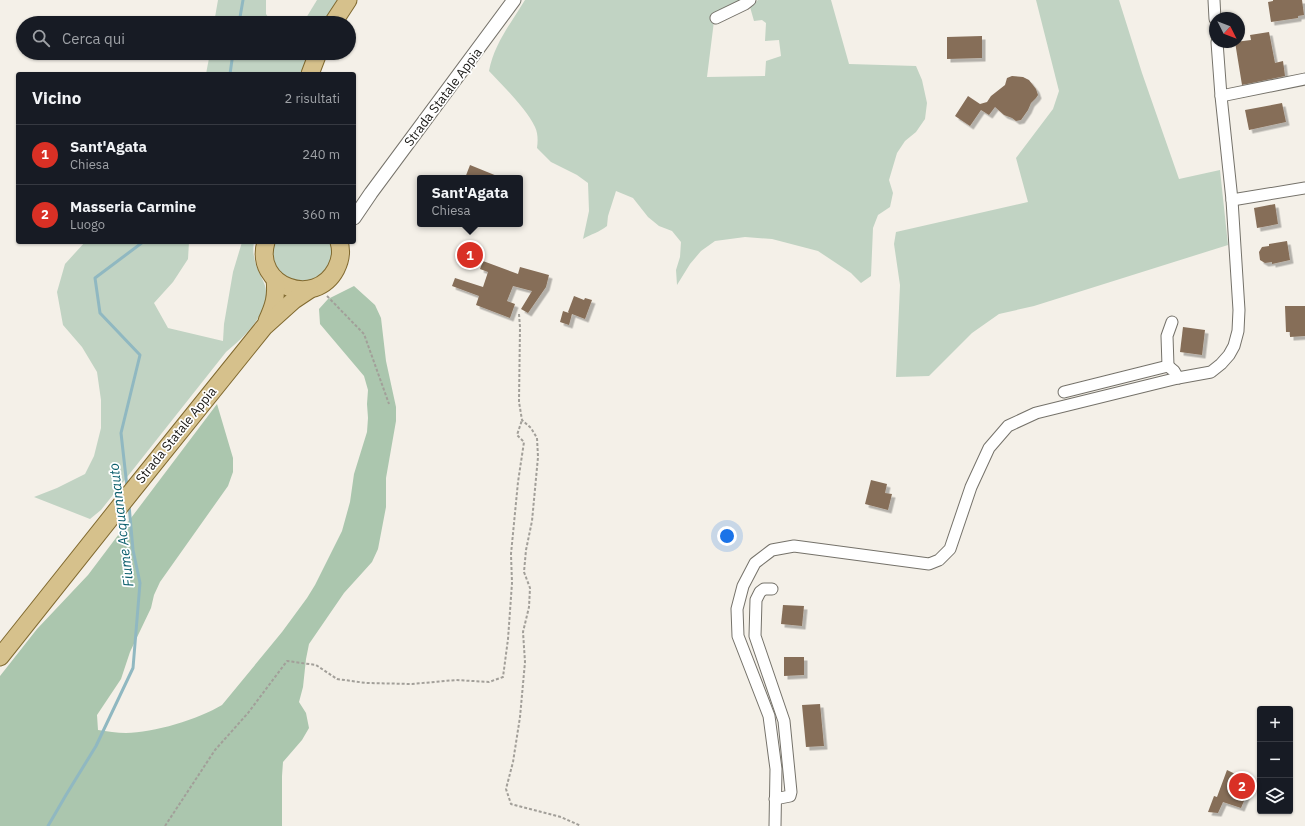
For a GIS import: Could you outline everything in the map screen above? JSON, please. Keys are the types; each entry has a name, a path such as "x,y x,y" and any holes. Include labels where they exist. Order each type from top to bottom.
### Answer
{"main road":[{"path":"338,16 348,0"},
{"path":"311,72 315,60"},
{"name":"Strada Statale Appia","path":"264,327 272,311 276,298 275,279 268,270 264,259 265,244"},
{"name":"Strada Statale Appia","path":"0,657 120,505 264,327 290,304 313,288 326,282 333,274 339,260 340,244"},
{"path":"275,279 282,285 290,288 299,290 313,288"}],"street":[{"name":"Strada Statale Appia","path":"356,215 514,0"},
{"path":"716,18 750,0"},
{"path":"1214,0 1215,12"},
{"path":"775,826 776,768 769,716 738,636 737,609 743,586 755,563 772,550 794,546 928,564 939,560 950,549 971,487 989,448 1008,426 1036,413 1178,378 1211,372 1229,355 1234,346 1238,331 1239,310 1232,200 1217,48"},
{"path":"1221,96 1305,79"},
{"path":"1232,200 1305,188"},
{"name":"Strada Statale Appia","path":"356,205 371,193"},
{"path":"1172,322 1167,336 1168,366 1174,371 1178,378"},
{"path":"1064,392 1168,366"},
{"path":"772,589 764,589 760,592 756,600 755,636 784,722 791,792 790,796 776,799"}],"path":[{"path":"313,288 364,334 389,404"},
{"path":"165,826 215,750 248,713 286,661 316,665 338,679 366,684 412,684 456,680 489,682 503,677 508,639 512,584 511,554 518,482 524,442 517,435 522,420 519,402 519,314"},
{"path":"522,420 532,428 537,438 538,457 532,521 526,550 524,572 530,588 529,607 523,632 525,662 520,717 513,762 506,789 511,804 561,817 581,826"}],"green space":[{"path":"218,0 266,0 267,16 215,16"},
{"path":"317,0 337,0 327,16 307,16"},
{"path":"525,0 740,0 741,3 715,13 707,77 765,76 766,61 781,56 779,40 765,41 766,23 762,20 754,21 750,7 758,0 831,0 849,64 916,66 922,80 927,103 925,119 916,132 905,141 897,153 889,180 893,193 890,207 878,215 873,228 871,276 861,283 851,273 818,251 772,239 745,237 715,241 701,251 690,264 677,285 676,270 680,257 681,242 672,231 659,226 648,217 633,198 616,191 608,216 607,226 583,239 589,211 588,183 577,175 551,162 537,148 537,132 531,120 514,98 489,71 491,61 499,43"},
{"path":"1036,0 1119,0 1142,73 1179,179 1220,170 1228,245 1034,306 999,314 972,333 929,376 896,377 900,285 894,244 896,232 1028,202 1016,158 1053,109 1059,91"},
{"path":"209,60 308,60 304,72 206,72"},
{"path":"83,244 189,244 188,259 173,282 154,303 168,328 223,341 224,324 233,272 241,244 254,244 254,258 264,283 266,293 262,312 256,322 241,339 226,352 101,510 90,519 34,497 57,488 85,474 94,456 101,428 101,400 97,372 82,347 63,325 57,292 65,264"},
{"path":"273,244 331,244 333,257 324,274 305,283 286,279 273,263"},
{"path":"354,286 375,305 381,318 386,361 396,407 396,421 386,478 386,507 378,549 372,562 344,593 309,644 303,687 299,702 306,713 309,728 302,740 283,762 282,826 0,826 0,676 37,629 88,575 217,404 233,458 233,472 228,486 160,582 154,595 151,608 130,652 121,679 97,715 98,730 126,733 149,731 189,720 222,705 282,632 307,598 342,531 350,502 354,474 367,432 368,390 364,376 320,324 319,309 328,299"}],"building":[{"path":"1273,0 1302,0 1304,15 1298,16 1298,18 1271,22 1268,2"},
{"path":"1269,32 1275,63 1283,61 1285,76 1242,85 1236,48 1245,48 1245,41 1251,40 1250,35"},
{"path":"982,36 982,58 947,59 947,37"},
{"path":"1012,76 1023,77 1029,80 1036,89 1038,95 1031,103 1021,120 1016,121 1004,115 995,107 989,115 981,110 970,126 955,116 968,96 980,104 987,102 991,96 1005,85 1007,78"},
{"path":"1282,103 1286,122 1249,130 1245,110"},
{"path":"470,165 495,175 466,175"},
{"path":"1275,204 1278,224 1257,228 1254,208"},
{"path":"1287,241 1290,260 1272,264 1272,262 1265,263 1260,260 1259,252 1262,247 1269,246 1269,244"},
{"path":"465,248 478,252 475,261 462,257"},
{"path":"483,261 518,274 520,267 549,275 546,287 528,313 521,309 532,291 513,286 507,301 515,304 510,318 476,305 479,296 452,286 455,278 483,287 488,272 480,269"},
{"path":"574,296 584,300 585,298 592,300 585,319 572,314 569,325 560,322 563,311 569,313 568,312"},
{"path":"1285,306 1305,306 1305,336 1290,337 1290,332 1286,332"},
{"path":"1183,327 1205,330 1202,355 1180,352"},
{"path":"871,480 887,484 885,493 892,494 888,510 865,504"},
{"path":"783,605 804,606 802,626 781,624"},
{"path":"784,657 804,657 804,675 784,676"},
{"path":"820,704 824,746 806,747 802,705"},
{"path":"1227,770 1252,782 1241,808 1223,802 1218,813 1208,812 1214,796 1217,797"}],"waterway":[{"name":"Fiume Acquannauto","path":"240,16 243,0"},
{"name":"Fiume Acquannauto","path":"230,72 232,60"},
{"name":"Fiume Acquannauto","path":"127,487 121,433 140,355 100,313 95,278 140,244"},
{"name":"Fiume Acquannauto","path":"48,826 96,746 133,668 140,583 133,550 129,505"}],"place":[{"name":"Sant'Agata","path":"470,255"},
{"name":"Masseria Carmine","path":"1242,786"}]}
